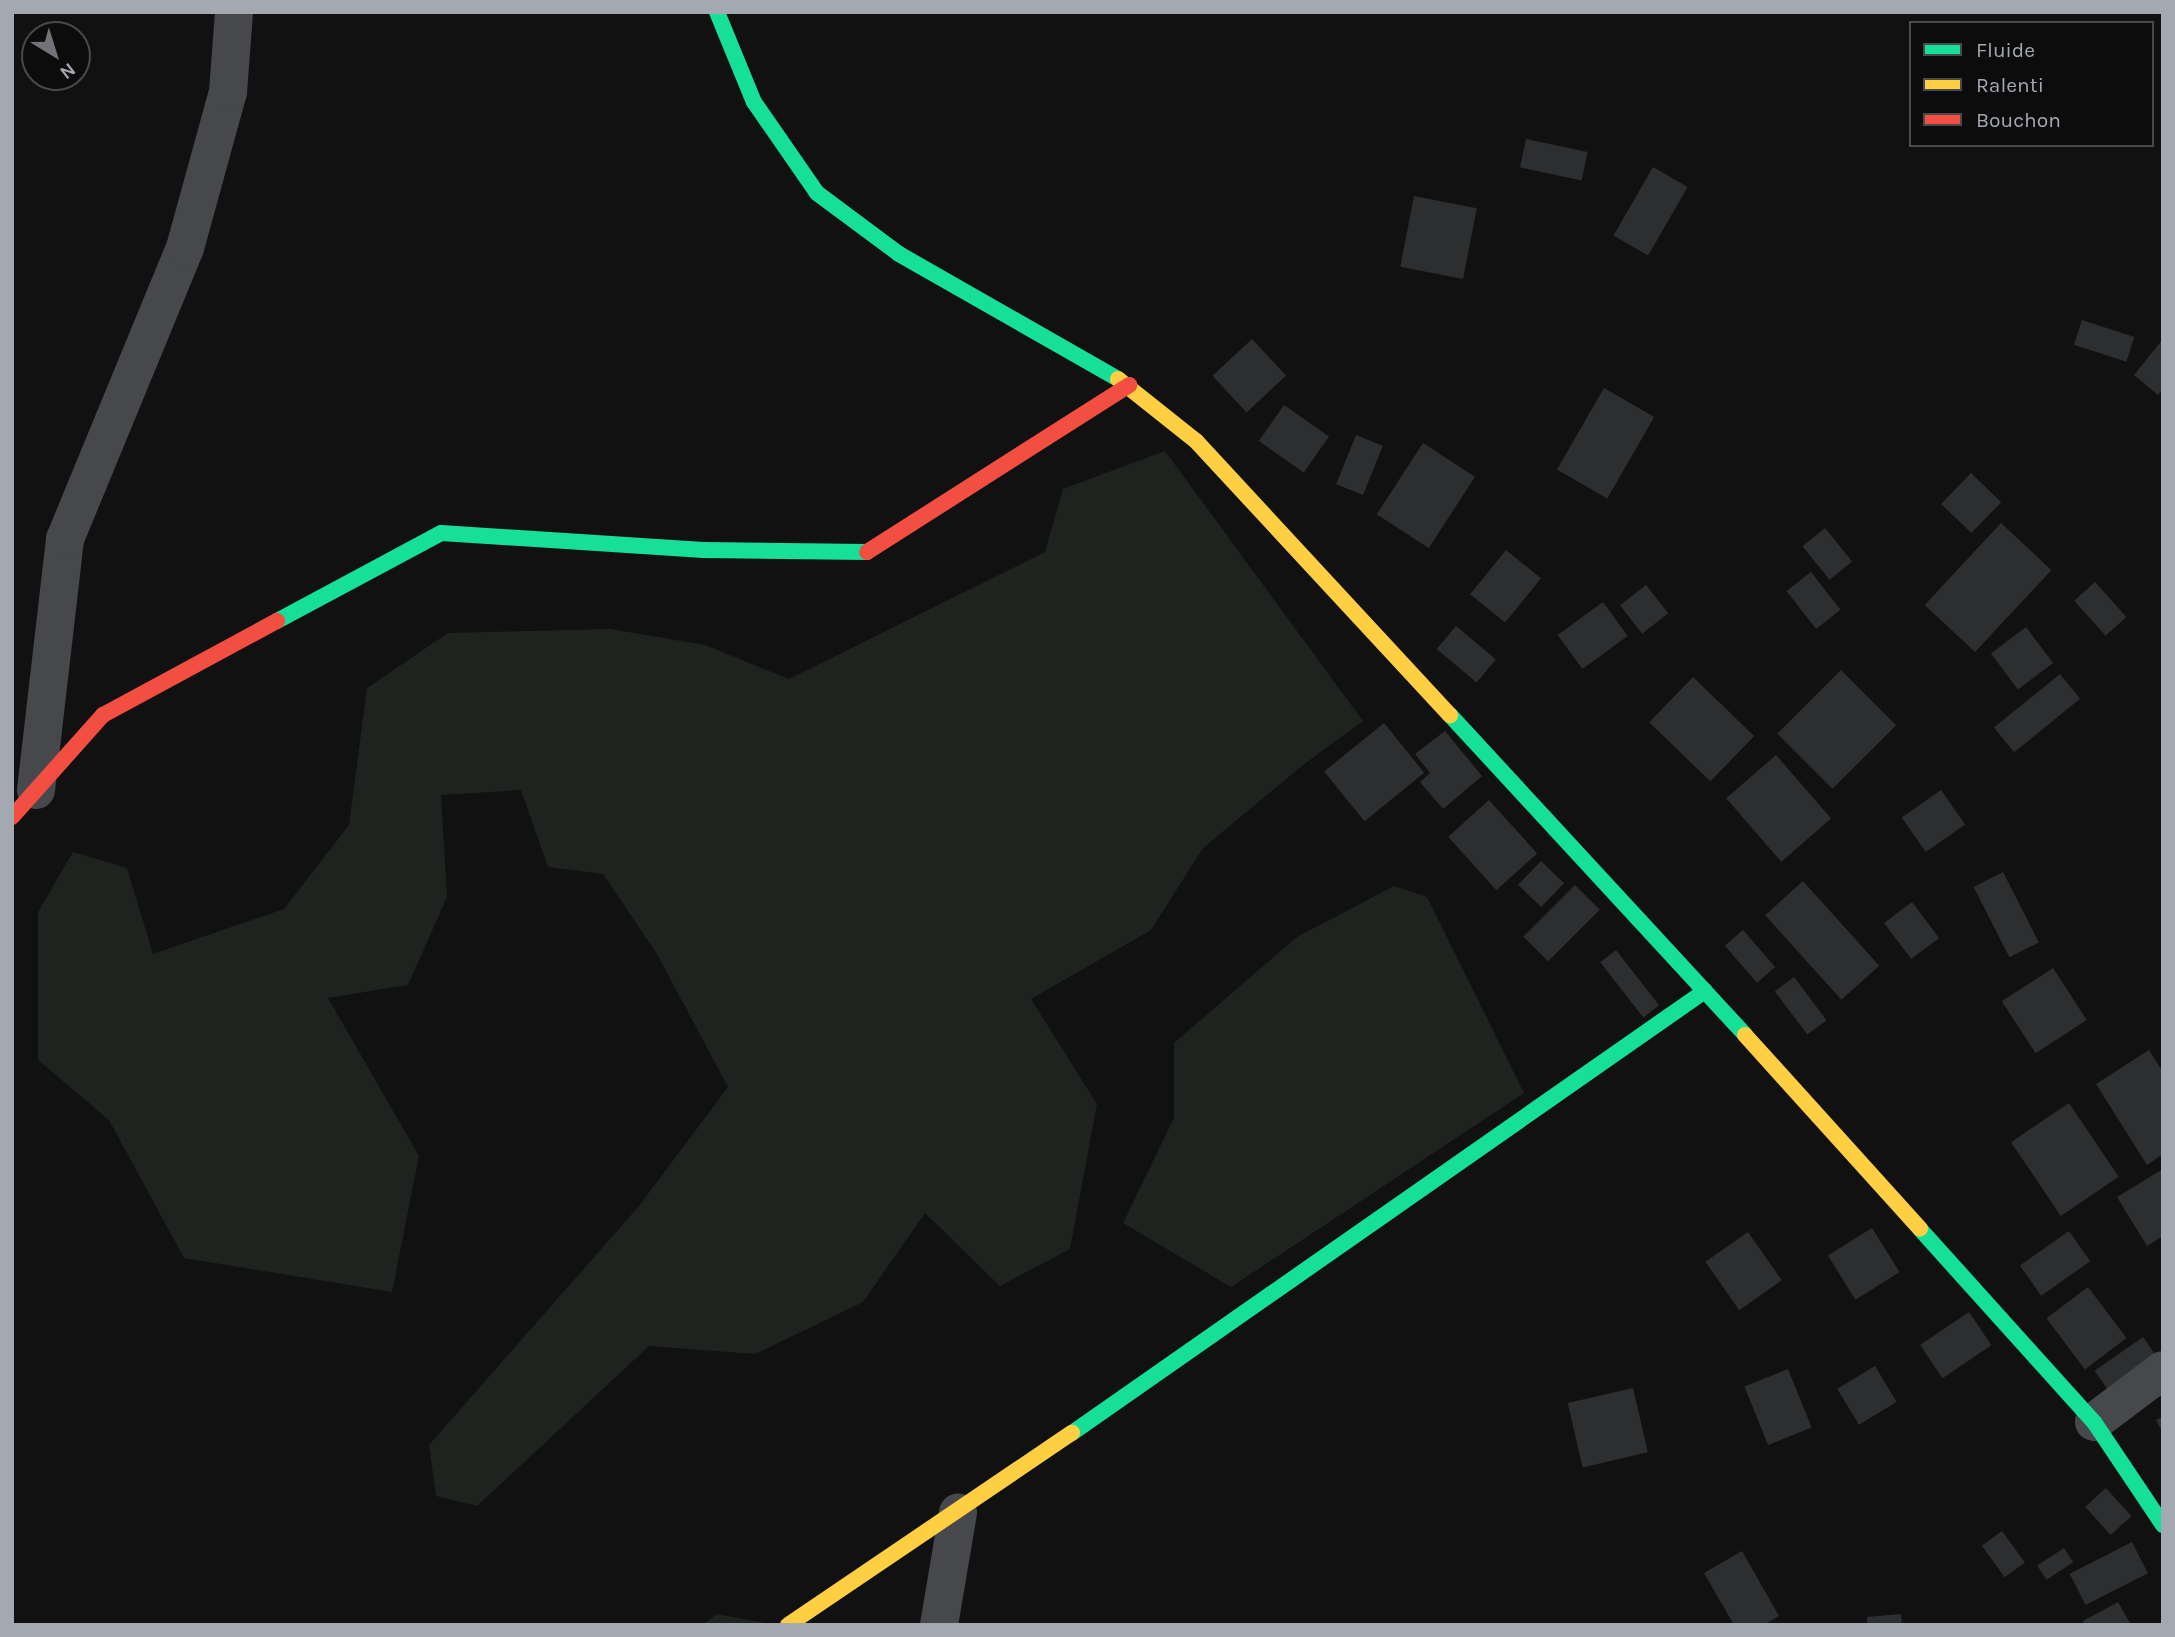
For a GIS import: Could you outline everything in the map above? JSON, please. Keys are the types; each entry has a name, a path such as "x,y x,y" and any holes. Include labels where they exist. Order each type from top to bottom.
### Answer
{"street":[{"path":"24,804 65,539 185,248 228,92 234,12"},
{"path":"717,12 754,102 817,193 899,254 1129,385 1196,441 1704,991 2094,1422 2163,1525"},
{"path":"24,804 103,715 441,533 703,550 869,552 1129,385"},
{"path":"788,1625 958,1513 1704,991"},
{"path":"2094,1422 2163,1370"},
{"path":"939,1625 958,1513"}],"shaded area":[{"path":"1165,451 1363,721 1303,765 1203,848 1151,930 1031,999 1097,1104 1070,1249 1000,1286 925,1213 863,1302 755,1354 649,1346 477,1506 436,1496 429,1445 639,1206 728,1087 657,954 603,874 548,867 521,790 441,795 447,897 408,985 328,998 419,1156 392,1292 184,1258 109,1120 38,1060 38,912 73,852 127,868 153,954 284,909 349,825 367,688 448,633 610,629 705,645 789,679 1045,552 1063,489"},
{"path":"1394,886 1427,897 1524,1093 1231,1287 1123,1223 1174,1118 1174,1043 1297,937"},
{"path":"717,1614 776,1625 703,1625"}],"building":[{"path":"1526,139 1588,152 1582,180 1520,167"},
{"path":"1653,167 1688,187 1648,255 1614,235"},
{"path":"1414,196 1477,208 1463,279 1400,267"},
{"path":"2082,320 2134,337 2126,362 2074,345"},
{"path":"1252,339 1286,376 1247,412 1213,376"},
{"path":"2163,339 2163,389 2158,395 2134,375"},
{"path":"1604,388 1654,417 1607,498 1557,469"},
{"path":"1284,405 1329,437 1304,473 1259,441"},
{"path":"1356,435 1383,446 1363,495 1336,484"},
{"path":"1423,443 1475,477 1429,548 1377,514"},
{"path":"1971,473 2001,502 1971,533 1941,504"},
{"path":"2001,523 2051,570 1975,652 1925,605"},
{"path":"1825,528 1852,561 1830,580 1802,546"},
{"path":"1506,550 1541,578 1505,623 1470,594"},
{"path":"1811,572 1841,610 1816,629 1787,591"},
{"path":"2095,582 2126,617 2106,636 2074,601"},
{"path":"1646,585 1668,613 1642,634 1620,605"},
{"path":"1603,602 1628,636 1582,669 1558,635"},
{"path":"1456,626 1496,659 1477,682 1437,649"},
{"path":"2026,627 2053,663 2018,689 1991,653"},
{"path":"1841,670 1896,725 1833,789 1777,734"},
{"path":"2060,674 2080,699 2014,752 1994,727"},
{"path":"1693,677 1754,736 1710,781 1649,722"},
{"path":"1384,723 1424,773 1364,821 1324,771"},
{"path":"1445,731 1482,776 1443,809 1420,782 1430,773 1415,754"},
{"path":"1776,755 1831,818 1781,862 1726,798"},
{"path":"1941,790 1965,824 1926,852 1902,818"},
{"path":"1489,800 1537,854 1496,890 1448,837"},
{"path":"1541,861 1564,883 1541,907 1518,885"},
{"path":"2003,872 2039,942 2009,957 1974,887"},
{"path":"1803,881 1879,966 1841,1000 1765,915"},
{"path":"1575,885 1600,910 1548,961 1523,937"},
{"path":"1912,902 1939,938 1911,959 1884,923"},
{"path":"1743,930 1775,967 1757,983 1725,946"},
{"path":"1616,950 1659,1005 1643,1017 1600,962"},
{"path":"2053,968 2087,1020 2036,1053 2002,1001"},
{"path":"1794,977 1826,1020 1807,1035 1775,991"},
{"path":"2149,1050 2163,1072 2163,1154 2147,1165 2096,1084"},
{"path":"2069,1103 2119,1177 2061,1216 2011,1142"},
{"path":"2163,1169 2163,1236 2147,1246 2117,1197"},
{"path":"1872,1228 1900,1272 1855,1300 1828,1256"},
{"path":"2069,1231 2090,1261 2041,1296 2020,1265"},
{"path":"1748,1232 1782,1280 1739,1310 1705,1262"},
{"path":"2088,1287 2127,1338 2085,1369 2046,1318"},
{"path":"1969,1312 1991,1345 1942,1378 1920,1345"},
{"path":"2143,1337 2157,1357 2108,1391 2095,1371"},
{"path":"1875,1366 1897,1402 1859,1425 1837,1389"},
{"path":"1788,1369 1812,1427 1768,1445 1744,1387"},
{"path":"1633,1388 1648,1452 1583,1467 1568,1403"},
{"path":"2163,1417 2163,1433 2156,1420"},
{"path":"2106,1488 2131,1516 2111,1535 2085,1507"},
{"path":"2002,1531 2025,1563 2005,1577 1982,1546"},
{"path":"2132,1542 2148,1573 2086,1605 2070,1574"},
{"path":"2064,1548 2073,1562 2046,1580 2037,1565"},
{"path":"1742,1551 1779,1616 1764,1625 1734,1625 1704,1573"},
{"path":"2118,1602 2131,1625 2085,1625 2083,1621"},
{"path":"1901,1614 1902,1625 1867,1625 1867,1617"}],"traffic: fast":[{"path":"717,12 754,102 817,193 899,254 1118,379"},
{"path":"277,621 441,533 703,550 867,552"},
{"path":"1450,715 1745,1035"},
{"path":"1072,1433 1705,991"},
{"path":"1920,1229 2094,1422 2163,1525"}],"traffic: slow":[{"path":"1118,379 1196,441 1450,715"},
{"path":"1745,1035 1920,1229"},
{"path":"788,1625 1072,1433"}],"traffic: jam":[{"path":"867,552 1129,385"},
{"path":"12,817 103,715 277,621"}]}
